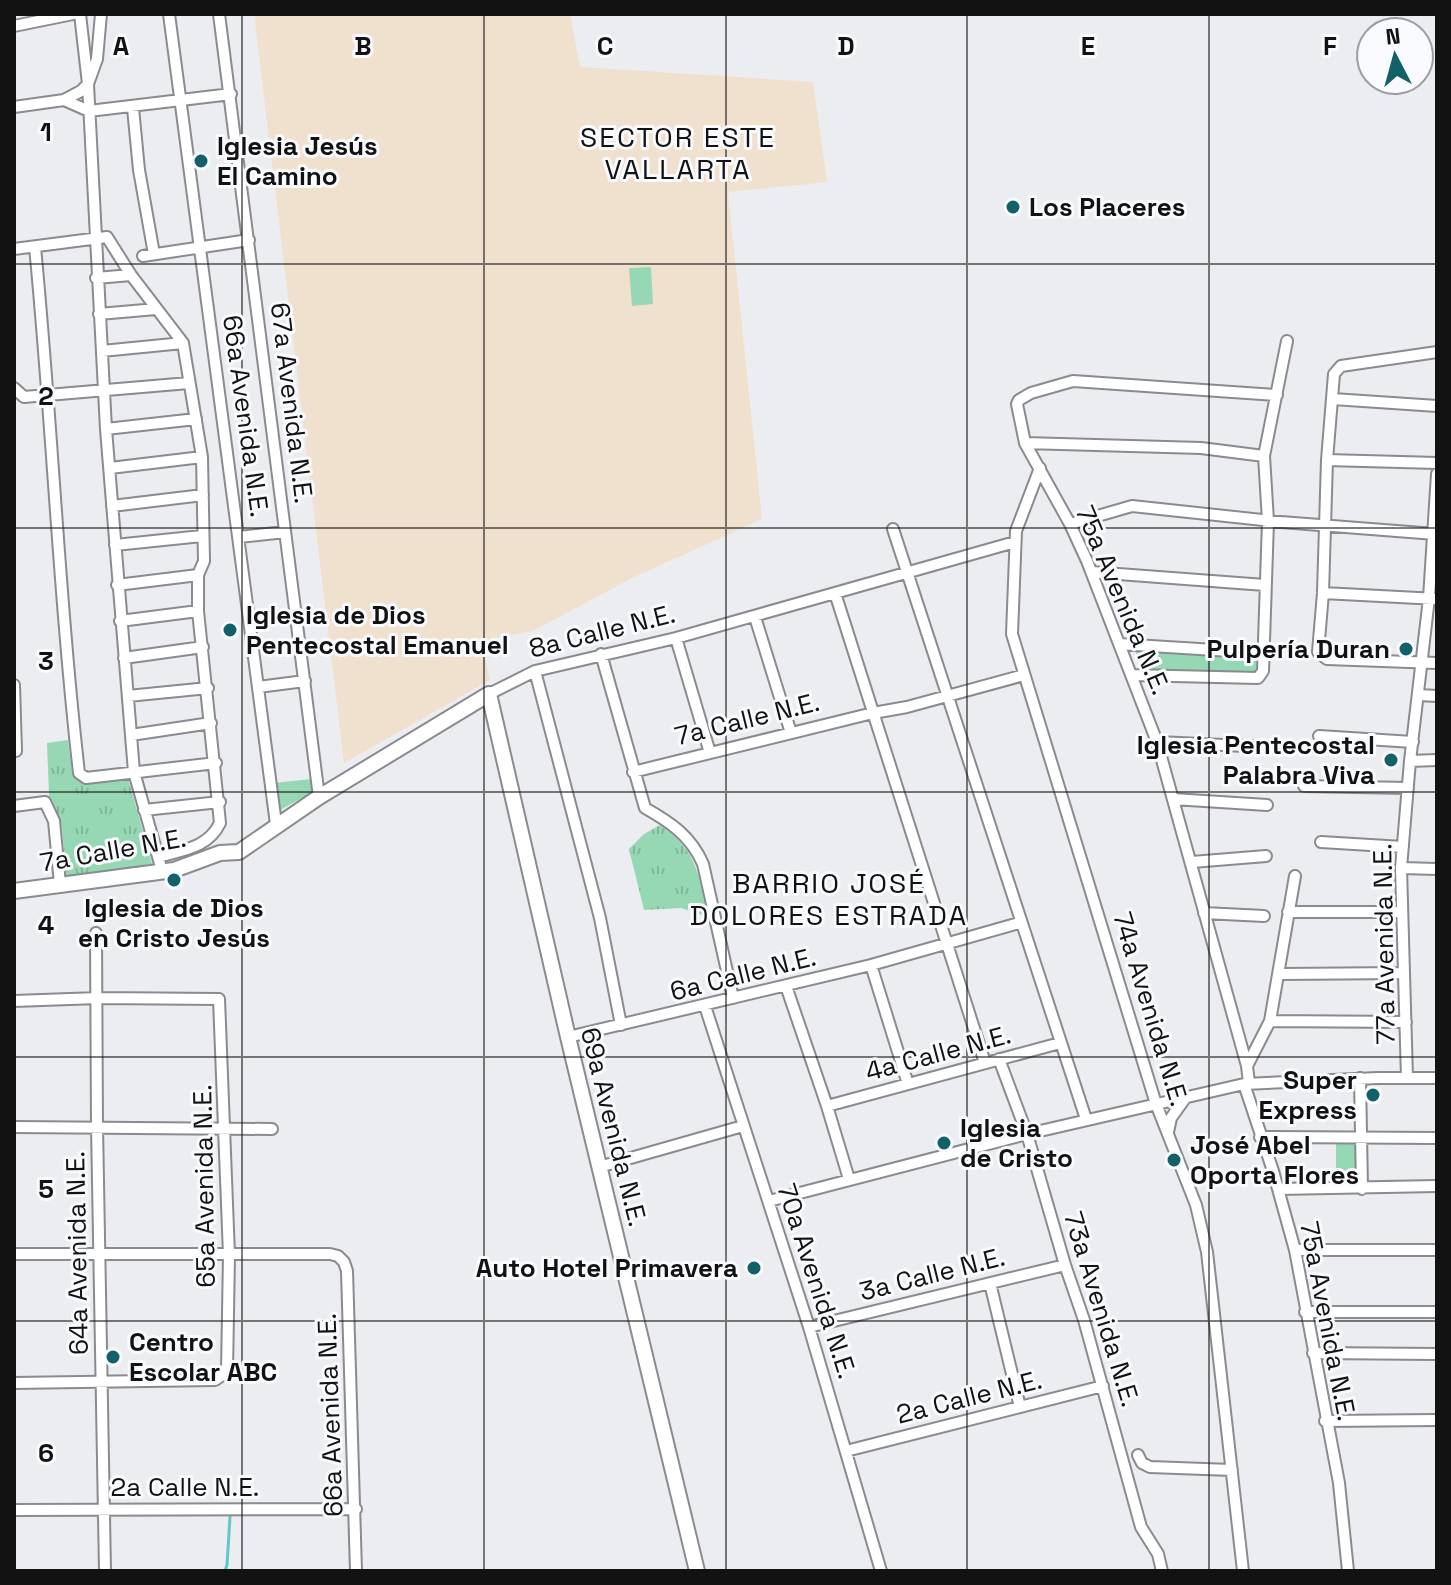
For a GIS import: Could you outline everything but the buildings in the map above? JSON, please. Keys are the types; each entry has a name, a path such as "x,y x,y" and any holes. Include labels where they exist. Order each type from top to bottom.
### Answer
{"street":[{"path":"19,22 73,14"},
{"path":"80,14 88,84 95,111 94,239 96,278 117,585 134,772 160,864 204,843 215,834 220,823 198,611 198,575 204,561 202,457 183,343 131,275 95,213"},
{"path":"14,107 64,100 88,84 97,59 101,14"},
{"name":"66a Avenida N.E.","path":"169,14 276,824"},
{"name":"67a Avenida N.E.","path":"219,14 319,797"},
{"path":"64,100 95,111 231,94"},
{"path":"133,108 148,255 249,240"},
{"path":"14,249 107,237"},
{"path":"35,247 79,773 86,778 216,763"},
{"path":"96,278 131,275"},
{"path":"99,314 156,309"},
{"path":"1131,675 1258,678 1263,671 1268,521 1264,456 1287,341"},
{"path":"102,351 183,343"},
{"path":"1437,352 1341,366 1334,374 1320,614 1320,656 1327,659 1437,663"},
{"name":"75a Avenida N.E.","path":"1277,395 1073,381 1051,386 1019,400 1017,413 1025,443 1070,524 1092,572 1157,742 1192,862 1246,1064 1246,1084 1260,1137 1295,1250 1339,1483 1348,1571"},
{"path":"14,388 24,397 189,383"},
{"path":"1333,399 1437,406"},
{"path":"106,429 196,419"},
{"path":"1025,443 1201,448 1264,456"},
{"path":"110,468 202,457"},
{"path":"1327,460 1437,463"},
{"name":"74a Avenida N.E.","path":"1040,468 1016,531 1012,634 1156,1104 1196,1205 1207,1252 1243,1571"},
{"name":"77a Avenida N.E.","path":"1407,1078 1401,868 1410,761 1433,599 1437,474"},
{"path":"112,506 203,495"},
{"path":"1070,524 1132,506 1434,534"},
{"path":"893,529 949,696 1019,923 1086,1119"},
{"path":"239,537 285,532"},
{"path":"115,545 202,536"},
{"name":"8a Calle N.E.","path":"239,852 319,797 489,694 535,671 755,617 1015,542"},
{"path":"1092,572 1265,585"},
{"path":"117,585 198,575"},
{"path":"835,593 985,1063"},
{"path":"1323,593 1433,599"},
{"path":"120,621 198,611"},
{"path":"755,617 791,733"},
{"path":"676,638 710,753"},
{"path":"1119,644 1263,653"},
{"path":"124,658 203,647"},
{"path":"601,654 645,808 668,821 695,847 703,864 733,998"},
{"path":"535,671 600,918 621,1025"},
{"path":"873,713 1024,675"},
{"path":"258,687 305,681"},
{"path":"14,685 15,751"},
{"path":"128,696 208,688"},
{"name":"69a Avenida N.E.","path":"489,694 697,1571"},
{"path":"1419,695 1437,696"},
{"name":"7a Calle N.E.","path":"633,772 873,713"},
{"path":"131,735 211,723"},
{"path":"1319,736 1413,742"},
{"path":"1157,742 1268,747"},
{"path":"1410,761 1437,760"},
{"path":"1304,786 1408,788"},
{"path":"1173,799 1267,805"},
{"path":"14,806 45,802 54,821 60,884"},
{"path":"144,810 220,802"},
{"path":"1321,842 1403,847"},
{"name":"7a Calle N.E.","path":"14,891 160,864 174,870 220,853 239,852"},
{"path":"1192,862 1266,856"},
{"path":"1401,868 1437,869"},
{"path":"1246,1064 1270,1021 1295,876"},
{"path":"1288,912 1401,912"},
{"path":"1204,913 1264,916"},
{"name":"6a Calle N.E.","path":"568,1037 871,965 1019,923"},
{"name":"64a Avenida N.E.","path":"96,933 105,1571"},
{"path":"871,965 908,1084"},
{"path":"1280,974 1404,973"},
{"path":"786,986 849,1179"},
{"path":"14,1001 98,998"},
{"name":"65a Avenida N.E.","path":"98,998 219,999 229,1255 227,1372 215,1380 102,1381"},
{"name":"70a Avenida N.E.","path":"705,1006 809,1327 881,1571"},
{"path":"1270,1021 1406,1022"},
{"name":"4a Calle N.E.","path":"827,1106 1060,1043"},
{"name":"73a Avenida N.E.","path":"999,1059 1027,1134 1084,1320 1141,1527 1158,1554 1162,1571"},
{"path":"769,1201 1086,1119 1246,1084 1360,1078 1437,1078"},
{"path":"1360,1078 1362,1189"},
{"path":"1167,1133 1171,1118 1186,1097"},
{"path":"599,1167 743,1126"},
{"path":"14,1127 272,1129"},
{"path":"1260,1137 1437,1138"},
{"path":"1278,1189 1437,1186"},
{"path":"1295,1250 1437,1250"},
{"path":"14,1254 229,1255"},
{"name":"66a Avenida N.E.","path":"229,1255 330,1254 341,1259 347,1271 356,1571"},
{"name":"3a Calle N.E.","path":"809,1327 1065,1265"},
{"path":"990,1283 1020,1407"},
{"path":"1305,1312 1437,1312"},
{"path":"1313,1353 1437,1354"},
{"path":"14,1383 102,1381"},
{"name":"2a Calle N.E.","path":"846,1451 1103,1386"},
{"path":"1325,1421 1437,1420"},
{"path":"1138,1455 1142,1463 1150,1467 1232,1470"},
{"name":"2a Calle N.E.","path":"14,1510 356,1509"}],"shaded area":[{"path":"254,14 570,14 580,67 813,82 827,182 728,192 762,519 632,578 533,631 494,638 483,648 490,680 344,763"}],"green space":[{"path":"651,267 653,304 632,306 629,268"},
{"path":"1130,640 1264,651 1263,682 1147,676"},
{"path":"68,740 72,772 84,784 128,778 152,864 66,877 62,827 49,795 47,743"},
{"path":"312,779 311,793 280,810 276,807 274,783"},
{"path":"660,825 689,854 708,917 681,908 644,910 629,849 644,834"},
{"path":"1336,1142 1359,1142 1360,1184 1336,1185"}],"waterway":[{"path":"225,1571 230,1517"}],"place":[{"name":"Iglesia Jesús El Camino","path":"201,161"},
{"name":"Los Placeres","path":"1013,207"},
{"name":"Iglesia de Dios Pentecostal Emanuel","path":"230,630"},
{"name":"Pulpería Duran","path":"1406,649"},
{"name":"Iglesia Pentecostal Palabra Viva","path":"1391,760"},
{"name":"Iglesia de Dios en Cristo Jesús","path":"174,880"},
{"name":"Super Express","path":"1373,1095"},
{"name":"Iglesia de Cristo","path":"944,1143"},
{"name":"José Abel Oporta Flores","path":"1174,1160"},
{"name":"Auto Hotel Primavera","path":"754,1268"},
{"name":"Centro Escolar ABC","path":"113,1357"}],"district":[{"name":"SECTOR ESTE VALLARTA","path":"678,153"},
{"name":"BARRIO JOSÉ DOLORES ESTRADA","path":"829,899"}]}
